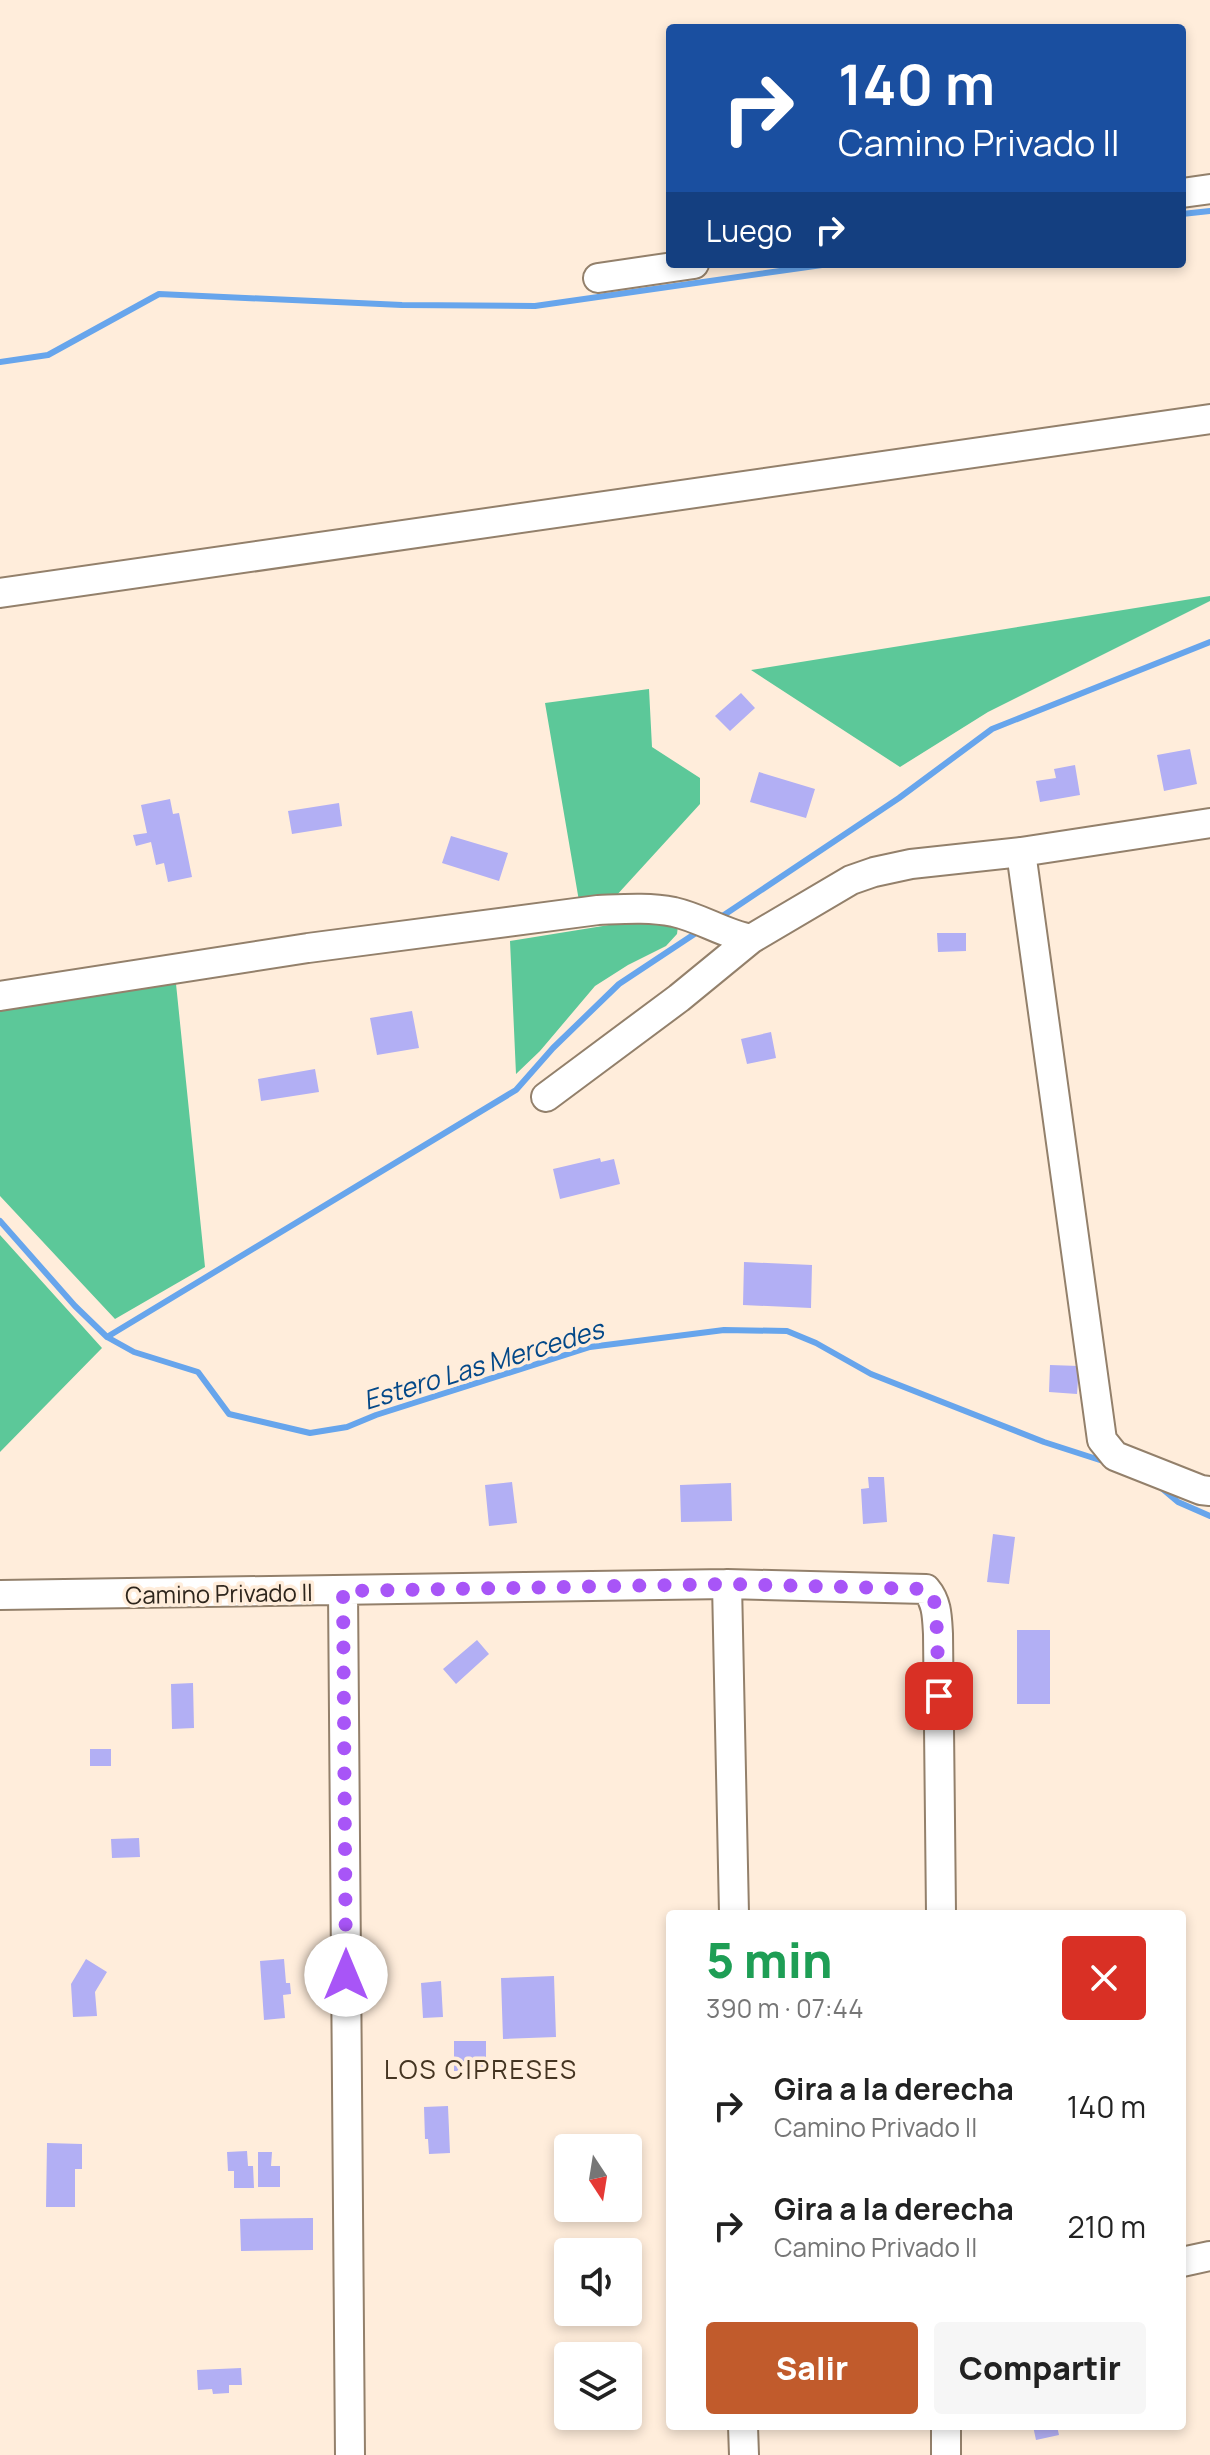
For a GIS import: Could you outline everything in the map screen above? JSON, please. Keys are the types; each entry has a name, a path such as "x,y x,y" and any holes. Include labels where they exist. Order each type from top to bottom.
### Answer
{"street":[{"path":"1186,192 1210,189"},
{"path":"598,278 667,268"},
{"path":"0,593 1210,419"},
{"path":"546,1097 679,998 751,939 851,880 911,864 1021,852 1210,823"},
{"path":"1021,852 1102,1440 1115,1456 1210,1491"},
{"path":"0,996 308,948 598,910 639,908 676,913 732,936 751,939"},
{"path":"727,1584 734,1910"},
{"name":"Camino Privado II","path":"0,1595 727,1584 926,1589 933,1598 938,1634 941,1910"},
{"path":"343,1591 350,2455"},
{"path":"1186,2261 1210,2256"},
{"path":"743,2430 744,2455"},
{"path":"946,2430 946,2455"}],"green space":[{"path":"1210,596 1210,601 988,712 900,767 751,670"},
{"path":"649,689 652,747 700,778 700,804 615,897 579,901 545,703"},
{"path":"679,918 677,934 666,946 595,986 540,1051 516,1074 510,941 640,920"},
{"path":"175,974 205,1267 115,1319 0,1196 0,998"},
{"path":"0,1235 102,1348 0,1452"}],"building":[{"path":"741,693 755,708 730,731 715,716"},
{"path":"1190,749 1197,784 1164,791 1157,755"},
{"path":"1075,765 1080,795 1040,802 1036,781 1056,778 1054,769"},
{"path":"759,772 815,789 806,818 750,802"},
{"path":"170,799 173,814 179,813 192,877 168,882 164,863 156,865 151,842 136,846 133,835 147,833 141,805"},
{"path":"339,803 342,826 292,834 288,811"},
{"path":"451,836 508,853 499,881 442,863"},
{"path":"937,933 966,933 966,951 938,952"},
{"path":"412,1011 419,1048 377,1055 370,1018"},
{"path":"771,1032 776,1058 747,1064 741,1039"},
{"path":"315,1069 319,1092 261,1101 258,1079"},
{"path":"600,1158 601,1162 614,1159 620,1184 560,1199 553,1169"},
{"path":"744,1262 812,1265 811,1308 743,1305"},
{"path":"1050,1365 1079,1366 1077,1394 1049,1392"},
{"path":"868,1477 884,1477 887,1522 863,1524 861,1489 869,1488"},
{"path":"512,1482 517,1523 489,1526 485,1485"},
{"path":"731,1483 732,1521 681,1522 680,1485"},
{"path":"993,1534 1015,1537 1009,1584 987,1582"},
{"path":"1017,1630 1050,1630 1050,1704 1017,1704"},
{"path":"477,1640 489,1654 456,1684 443,1669"},
{"path":"193,1683 194,1728 172,1729 171,1684"},
{"path":"90,1749 111,1749 111,1766 90,1766"},
{"path":"139,1838 140,1857 112,1858 111,1839"},
{"path":"86,1959 107,1972 95,1992 97,2016 73,2017 71,1984"},
{"path":"284,1959 286,1983 290,1983 291,1994 283,1995 285,2018 264,2020 260,1961"},
{"path":"554,1976 556,2037 503,2039 501,1978"},
{"path":"441,1981 443,2017 423,2018 421,1983"},
{"path":"454,2041 486,2041 486,2071 454,2071"},
{"path":"448,2106 450,2153 429,2154 424,2107"},
{"path":"47,2143 82,2144 82,2169 75,2169 75,2207 46,2207"},
{"path":"247,2151 248,2166 253,2166 254,2188 234,2188 234,2171 228,2171 227,2152"},
{"path":"258,2152 272,2152 271,2166 280,2166 280,2187 258,2187"},
{"path":"313,2218 313,2250 241,2251 240,2219"},
{"path":"241,2368 242,2385 229,2385 229,2393 213,2394 212,2389 198,2390 197,2370"},
{"path":"1034,2430 1058,2430 1059,2435 1036,2440"}],"waterway":[{"path":"1186,214 1210,211"},
{"path":"0,362 48,355 159,294 402,305 535,306 801,268"},
{"path":"718,919 899,798 992,729 1210,642"},
{"path":"107,1337 516,1090 553,1048 619,984 702,929"},
{"name":"Estero Las Mercedes","path":"0,1221 75,1306 107,1337 134,1352 198,1372 229,1414 310,1433 347,1427 590,1347 724,1330 787,1331 816,1343 871,1374 1044,1442 1106,1462"},
{"name":"Estero Las Mercedes","path":"1159,1486 1178,1502 1210,1516"}],"district":[{"name":"LOS CIPRESES","path":"481,2069"}],"route":[{"path":"346,1975 343,1591 727,1584 926,1589 936,1607 939,1696"}]}
